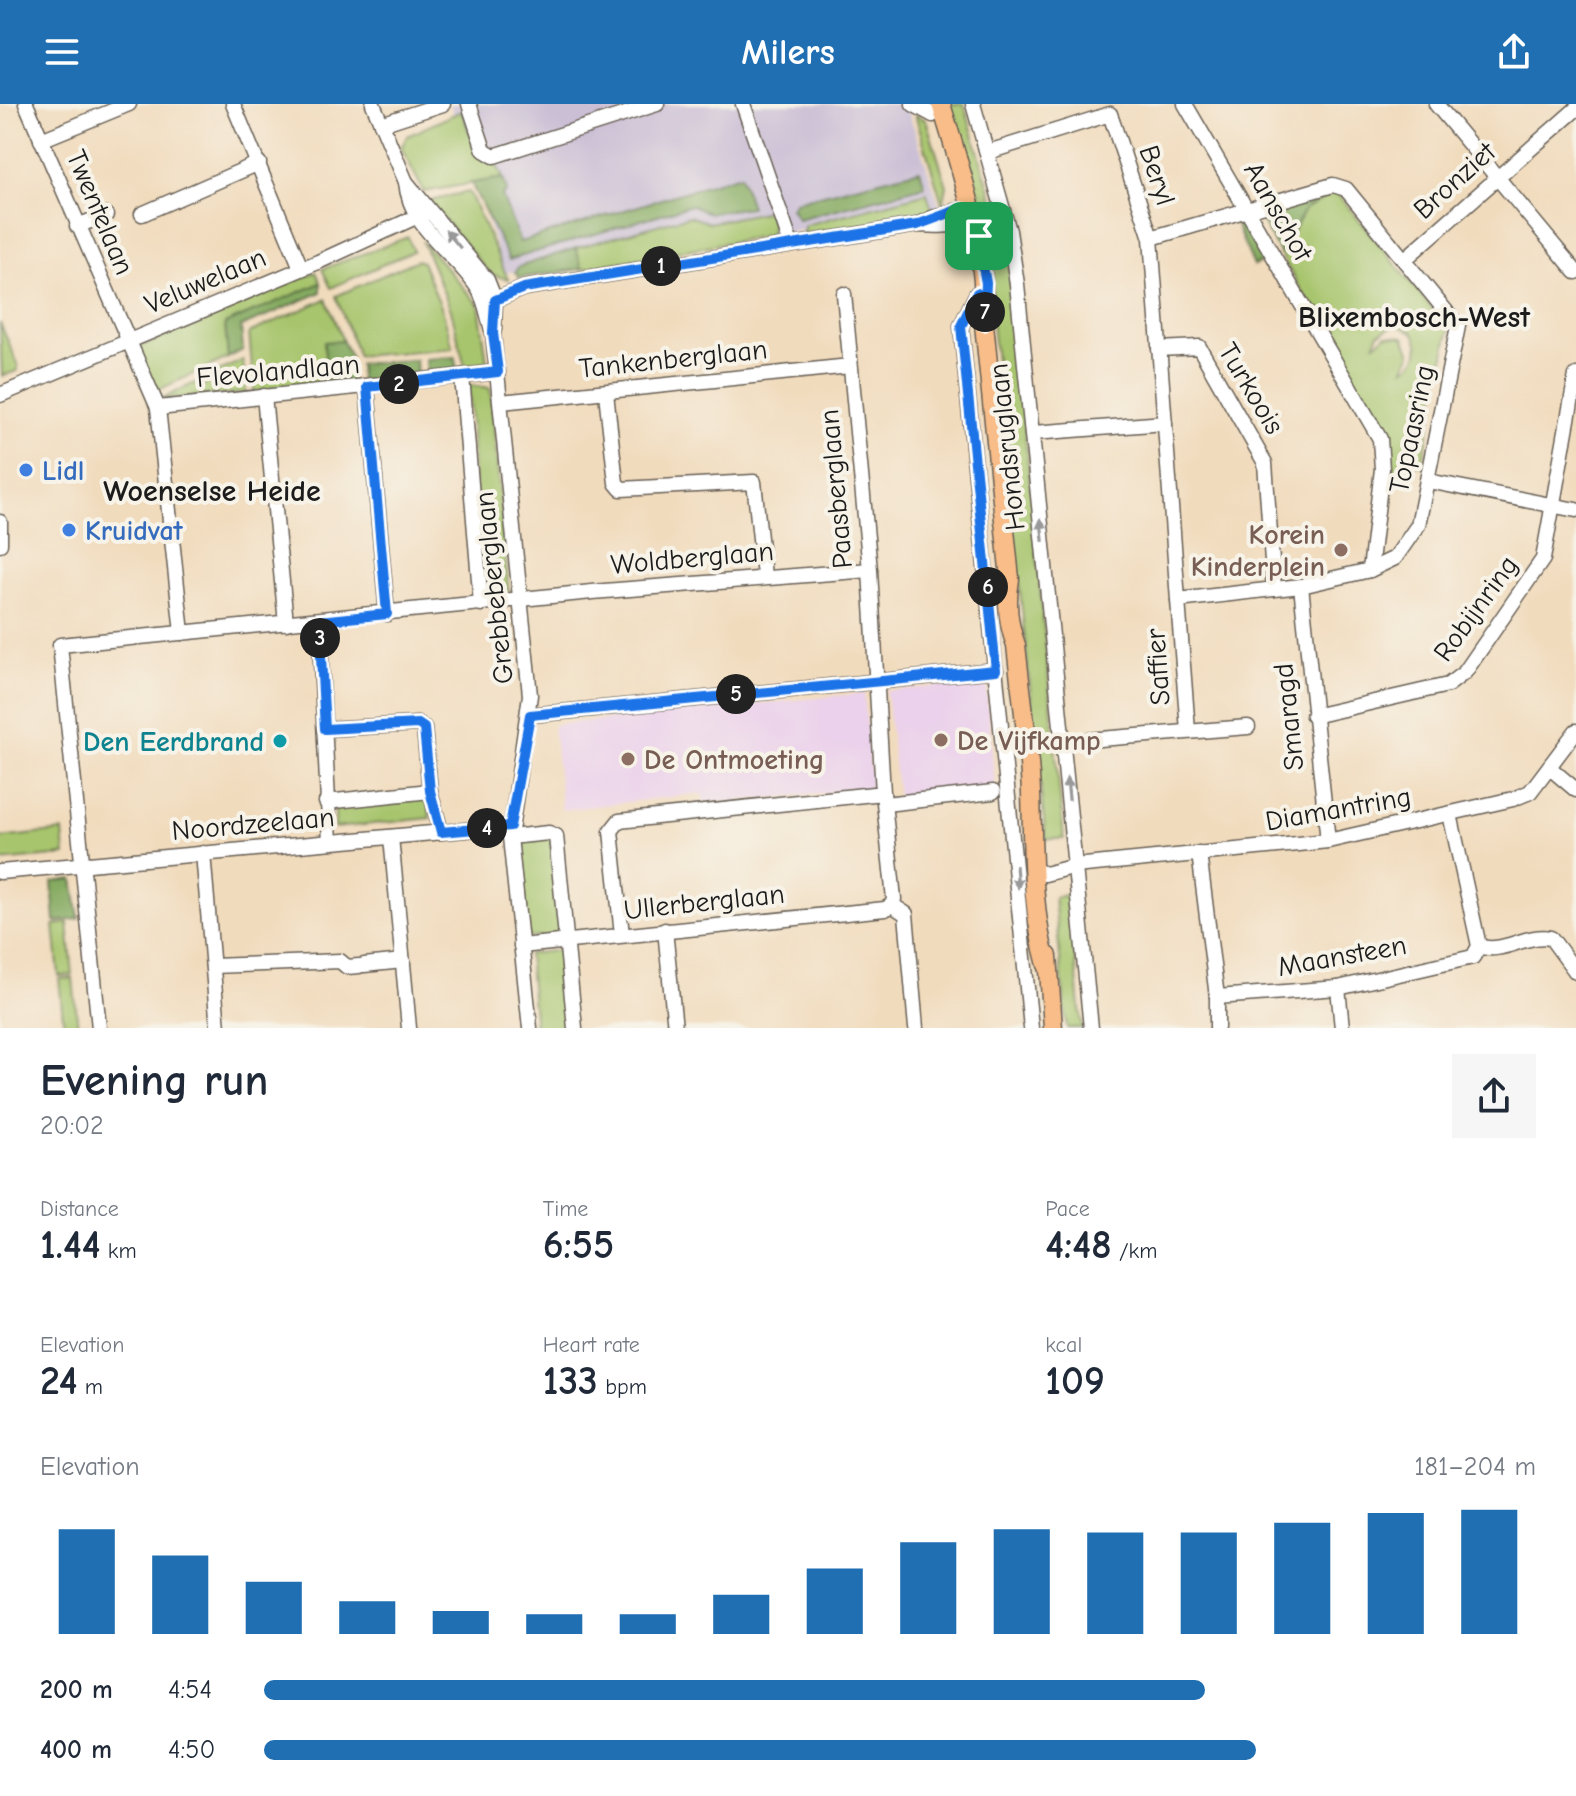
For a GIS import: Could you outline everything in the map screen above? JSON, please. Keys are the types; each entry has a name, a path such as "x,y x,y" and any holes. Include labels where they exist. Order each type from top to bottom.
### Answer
{"main road":[{"name":"Hondsruglaan","path":"935,108 986,283 984,324"},
{"name":"Hondsruglaan","path":"966,215 984,324 1010,579 1019,613 1016,645 1041,869 1039,938 1047,965 1053,1028"}],"street":[{"name":"Twentelaan","path":"26,104 158,408 182,633"},
{"path":"41,140 129,104"},
{"path":"233,104 301,268"},
{"path":"373,104 423,214 489,294 966,215"},
{"path":"381,124 443,104"},
{"path":"469,104 484,150 494,156 657,104"},
{"path":"743,104 791,244"},
{"name":"Hondsruglaan","path":"913,104 935,108"},
{"name":"Hondsruglaan","path":"973,104 988,152 1013,258 1091,1028"},
{"name":"Aanschot","path":"1185,104 1380,439 1382,469 1370,570"},
{"path":"1436,104 1576,272"},
{"name":"Bronziet","path":"1404,260 1576,109"},
{"name":"Beryl","path":"988,152 1110,114 1151,238"},
{"path":"142,214 259,163"},
{"name":"Topaasring","path":"1151,238 1247,207 1333,185 1346,189 1458,326 1418,525 1395,558 1370,570 1301,586 1178,600"},
{"name":"Veluwelaan","path":"0,395 423,214"},
{"path":"77,226 106,215"},
{"path":"1151,238 1178,600"},
{"name":"Hondsruglaan","path":"977,293 961,326 1031,1028"},
{"name":"Grebbeberglaan","path":"489,294 530,715 510,831 530,1028"},
{"name":"Paasberglaan","path":"844,294 870,570 892,905"},
{"name":"Turkoois","path":"1159,349 1199,347 1265,463 1274,589"},
{"name":"Tankenberglaan","path":"501,402 850,366"},
{"name":"Flevolandlaan","path":"158,408 498,372"},
{"name":"Robijnring","path":"1313,716 1456,681 1543,559 1576,375"},
{"name":"Grebbeberglaan","path":"462,376 481,604"},
{"path":"367,387 387,614"},
{"path":"606,393 616,483 621,489 754,482 764,576"},
{"path":"264,396 286,623"},
{"path":"1033,433 1165,423"},
{"path":"1428,481 1576,510"},
{"path":"0,522 0,544"},
{"name":"Woldberglaan","path":"83,864 60,645 764,576 870,570"},
{"name":"Smaragd","path":"1301,586 1328,841"},
{"name":"Saffier","path":"1178,600 1188,731"},
{"path":"319,621 330,842"},
{"path":"530,715 996,670"},
{"path":"325,729 418,724 424,728 430,791 441,832"},
{"name":"Saffier","path":"1063,742 1248,727"},
{"name":"Diamantring","path":"1041,869 1328,841 1450,814 1530,792 1576,731"},
{"path":"1550,768 1576,790"},
{"path":"326,802 430,791"},
{"path":"622,935 611,831 619,821 884,798 993,792"},
{"path":"1450,814 1479,946 1490,950 1536,935 1551,938 1576,972"},
{"path":"510,831 556,836 575,1028"},
{"name":"Noordzeelaan","path":"0,872 441,832 510,831"},
{"path":"391,837 409,1028"},
{"path":"203,853 218,1028"},
{"path":"1199,853 1217,997 1217,1028"},
{"path":"83,864 99,1028"},
{"path":"892,905 906,914 916,1028"},
{"name":"Ullerberglaan","path":"521,946 885,909 892,905"},
{"path":"665,930 675,1028"},
{"name":"Maansteen","path":"1217,997 1338,988 1473,957 1479,946"},
{"path":"213,966 340,961 347,967 403,961"},
{"path":"1338,988 1342,1028"}],"shaded area":[{"path":"450,104 906,104 941,210 504,273"},
{"name":"De Vijfkamp","path":"986,682 995,789 898,797 886,691"},
{"path":"864,693 872,788 705,804 702,793 562,810 553,725"}],"green space":[{"path":"944,104 964,104 1001,227 982,233"},
{"path":"461,111 479,157 496,164 503,178 424,192 401,148 407,136"},
{"path":"915,114 926,120 947,186 943,206"},
{"path":"920,170 925,186 798,219 791,208 796,201"},
{"path":"740,175 751,207 709,213 691,205 509,260 471,183 503,178 507,191 502,196 520,242"},
{"path":"1331,186 1449,329 1422,466 1412,464 1404,474 1391,474 1391,454 1382,428 1280,254 1306,208 1321,200","holes":["1396,325 1413,332 1418,353 1404,369 1411,354 1404,337 1386,335 1374,345 1379,333"]},
{"path":"1329,189 1321,200 1306,208 1280,254 1256,211"},
{"path":"469,192 508,279 493,275 483,266 429,201"},
{"path":"927,193 933,213 930,215 802,234 805,225"},
{"path":"769,211 772,225 769,235 582,269 576,248 689,216 709,223"},
{"path":"1247,221 1269,258 1254,266 1235,223"},
{"path":"408,237 413,251 331,288 322,269"},
{"path":"422,241 479,305 488,369 466,371 451,310"},
{"path":"1005,243 1064,839 1046,839 984,247"},
{"path":"576,248 582,269 519,278 515,272 518,267"},
{"path":"417,260 422,262 442,309 453,348 358,356 336,296"},
{"path":"316,272 321,283 225,324 228,358 156,391 137,348"},
{"path":"321,283 321,292 241,327 243,350 228,358 225,324"},
{"path":"326,299 343,341 324,342 327,384 254,392 249,333"},
{"path":"0,323 18,364 17,371 2,376"},
{"path":"343,341 350,357 351,382 327,384 324,342"},
{"path":"455,357 457,372 427,375 426,359"},
{"path":"243,360 246,393 161,399 195,383 205,385 213,374"},
{"path":"416,360 417,376 360,381 359,364"},
{"path":"469,385 490,388 509,595 489,597 484,541 478,540"},
{"path":"428,795 430,818 335,828 335,808"},
{"path":"63,831 65,855 0,861 0,838"},
{"path":"550,837 560,935 527,938 521,842"},
{"path":"73,879 79,919 55,922 52,882"},
{"path":"1073,894 1070,904 1082,1028 1067,1028 1054,897"},
{"path":"68,923 73,975 59,976 54,925"},
{"path":"561,950 568,1028 535,1028 528,954"},
{"path":"73,978 78,1028 64,1028 59,979"}],"place":[{"name":"Lidl","path":"26,470"},
{"name":"Kruidvat","path":"69,530"},
{"name":"Korein Kinderplein","path":"1341,550"},
{"name":"De Vijfkamp","path":"941,740"},
{"name":"Den Eerdbrand","path":"280,741"},
{"name":"De Ontmoeting","path":"628,759"}],"district":[{"name":"Blixembosch-West","path":"1414,317"},
{"name":"Woenselse Heide","path":"212,491"}],"route":[{"path":"960,209 973,212 979,236 986,283 984,324 977,293 961,326 996,670 530,715 510,826 441,832 430,791 424,728 418,724 325,729 319,621 387,614 367,387 498,372 493,333 495,300 524,288 917,225 942,213 960,209"}]}
